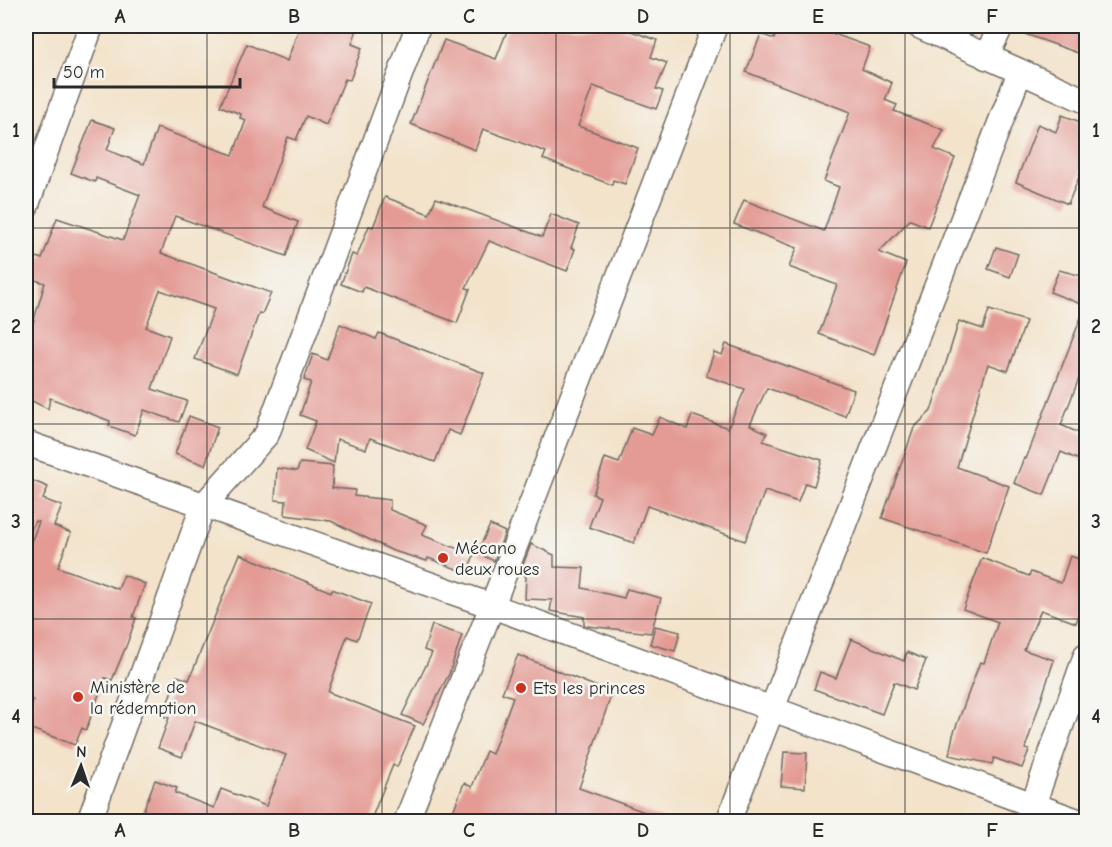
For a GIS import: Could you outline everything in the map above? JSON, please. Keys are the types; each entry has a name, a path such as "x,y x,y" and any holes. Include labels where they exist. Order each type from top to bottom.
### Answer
{"street":[{"path":"26,207 91,26"},
{"path":"88,822 203,506 267,434 418,26"},
{"path":"406,822 492,606 715,26"},
{"path":"919,26 1086,101"},
{"path":"986,57 1001,26"},
{"path":"728,822 1020,72"},
{"path":"26,443 492,606 772,708 1030,813 1080,822"},
{"path":"1030,813 1086,655"}],"building":[{"path":"300,26 358,26 352,44 362,48 350,80 345,79 326,125 306,116 296,140 288,137 262,207 298,222 286,256 175,216 161,253 271,293 262,314 259,313 237,374 195,359 214,309 160,290 146,327 170,336 152,389 187,401 179,422 144,410 135,435 109,426 110,421 50,398 48,409 26,398 26,320 33,323 45,283 28,278 36,257 42,259 57,218 123,240 140,195 96,178 95,182 71,173 92,120 115,128 107,150 144,164 157,128 233,155 246,120 240,118 241,114 220,106 247,44 287,61"},
{"path":"509,26 616,26 657,40 651,57 667,63 656,89 663,91 656,109 593,86 578,126 638,148 625,184 613,180 612,185 543,159 546,152 483,129 475,150 411,124 444,40 496,59"},
{"path":"779,26 812,26 870,47 862,69 892,83 885,100 897,105 894,111 944,130 934,149 955,158 928,227 910,220 879,252 906,263 874,355 819,334 837,285 789,267 797,248 734,224 744,200 824,231 839,187 824,181 850,112 746,72 761,34 774,39"},
{"path":"1015,26 1075,26 1086,30 1078,53 1014,30"},
{"path":"1062,115 1086,124 1086,160 1068,204 1016,182 1038,124 1056,132"},
{"path":"385,197 429,214 436,198 542,237 551,214 579,225 571,248 575,249 567,271 489,241 466,288 470,289 457,323 364,287 362,292 341,284 352,254 357,256 369,226 373,227"},
{"path":"996,247 1018,254 1010,277 988,269"},
{"path":"1059,270 1086,277 1086,306 1050,292"},
{"path":"1085,307 1086,360 1061,425 1086,436 1086,463 1061,452 1044,495 1014,483 1024,458 1026,459"},
{"path":"989,310 1026,321 1008,371 988,364 957,467 1009,486 986,553 882,518 914,428 931,411 959,321 983,329"},
{"path":"340,324 376,339 379,333 484,373 460,435 448,430 435,462 370,438 366,449 337,439 334,463 305,450 316,421 300,415 311,382 304,380 313,354 327,360"},
{"path":"726,344 854,390 845,416 767,388 750,425 767,433 763,441 822,460 814,486 805,483 798,502 765,491 745,541 647,506 634,543 589,527 600,497 593,494 605,458 619,463 632,428 652,435 660,417 687,429 692,415 728,428 745,389 706,376 714,352 722,355"},
{"path":"189,416 218,427 205,465 175,454"},
{"path":"300,463 333,466 332,488 355,490 354,496 390,500 390,510 427,525 422,535 474,555 467,573 428,558 427,561 393,551 331,521 285,515 286,501 275,500 277,468 297,471"},
{"path":"26,478 48,487 43,499 62,506 54,526 71,533 58,567 118,589 124,575 145,584 133,617 136,618 112,680 105,678 86,730 82,728 75,745 26,727 33,700 26,698 26,555 39,522 35,521 26,541"},
{"path":"490,525 505,532 494,561 477,553"},
{"path":"531,544 554,555 554,567 584,568 582,588 624,598 627,589 661,598 651,633 587,626 584,625 584,617 550,611 552,600 525,599 526,576 520,573"},
{"path":"240,554 331,592 332,589 371,604 357,640 347,636 328,692 415,726 397,767 393,765 370,822 139,822 155,780 177,788 175,793 214,808 221,789 266,806 286,755 195,721 182,757 158,748 169,718 163,716 177,676 189,680"},
{"path":"1070,556 1086,561 1086,596 1076,623 1041,610 1024,650 1054,660 1025,749 1029,750 1022,768 994,758 992,764 949,755 953,735 980,662 984,663 998,622 963,609 982,558 1029,576 1031,572 1061,583"},
{"path":"432,625 462,635 449,674 423,724 402,715 432,653 424,650"},
{"path":"655,626 680,632 675,651 650,644"},
{"path":"851,639 904,661 907,652 926,660 914,690 894,682 882,714 814,689 820,672 836,678"},
{"path":"518,655 612,693 579,788 664,819 664,822 449,822 464,783 472,787 486,751 492,754 513,697 502,693"},
{"path":"784,752 807,753 805,788 781,786"}],"place":[{"name":"Mécano deux roues","path":"443,558"},
{"name":"Ets les princes","path":"521,688"},
{"name":"Ministère de la rédemption","path":"78,697"}]}
